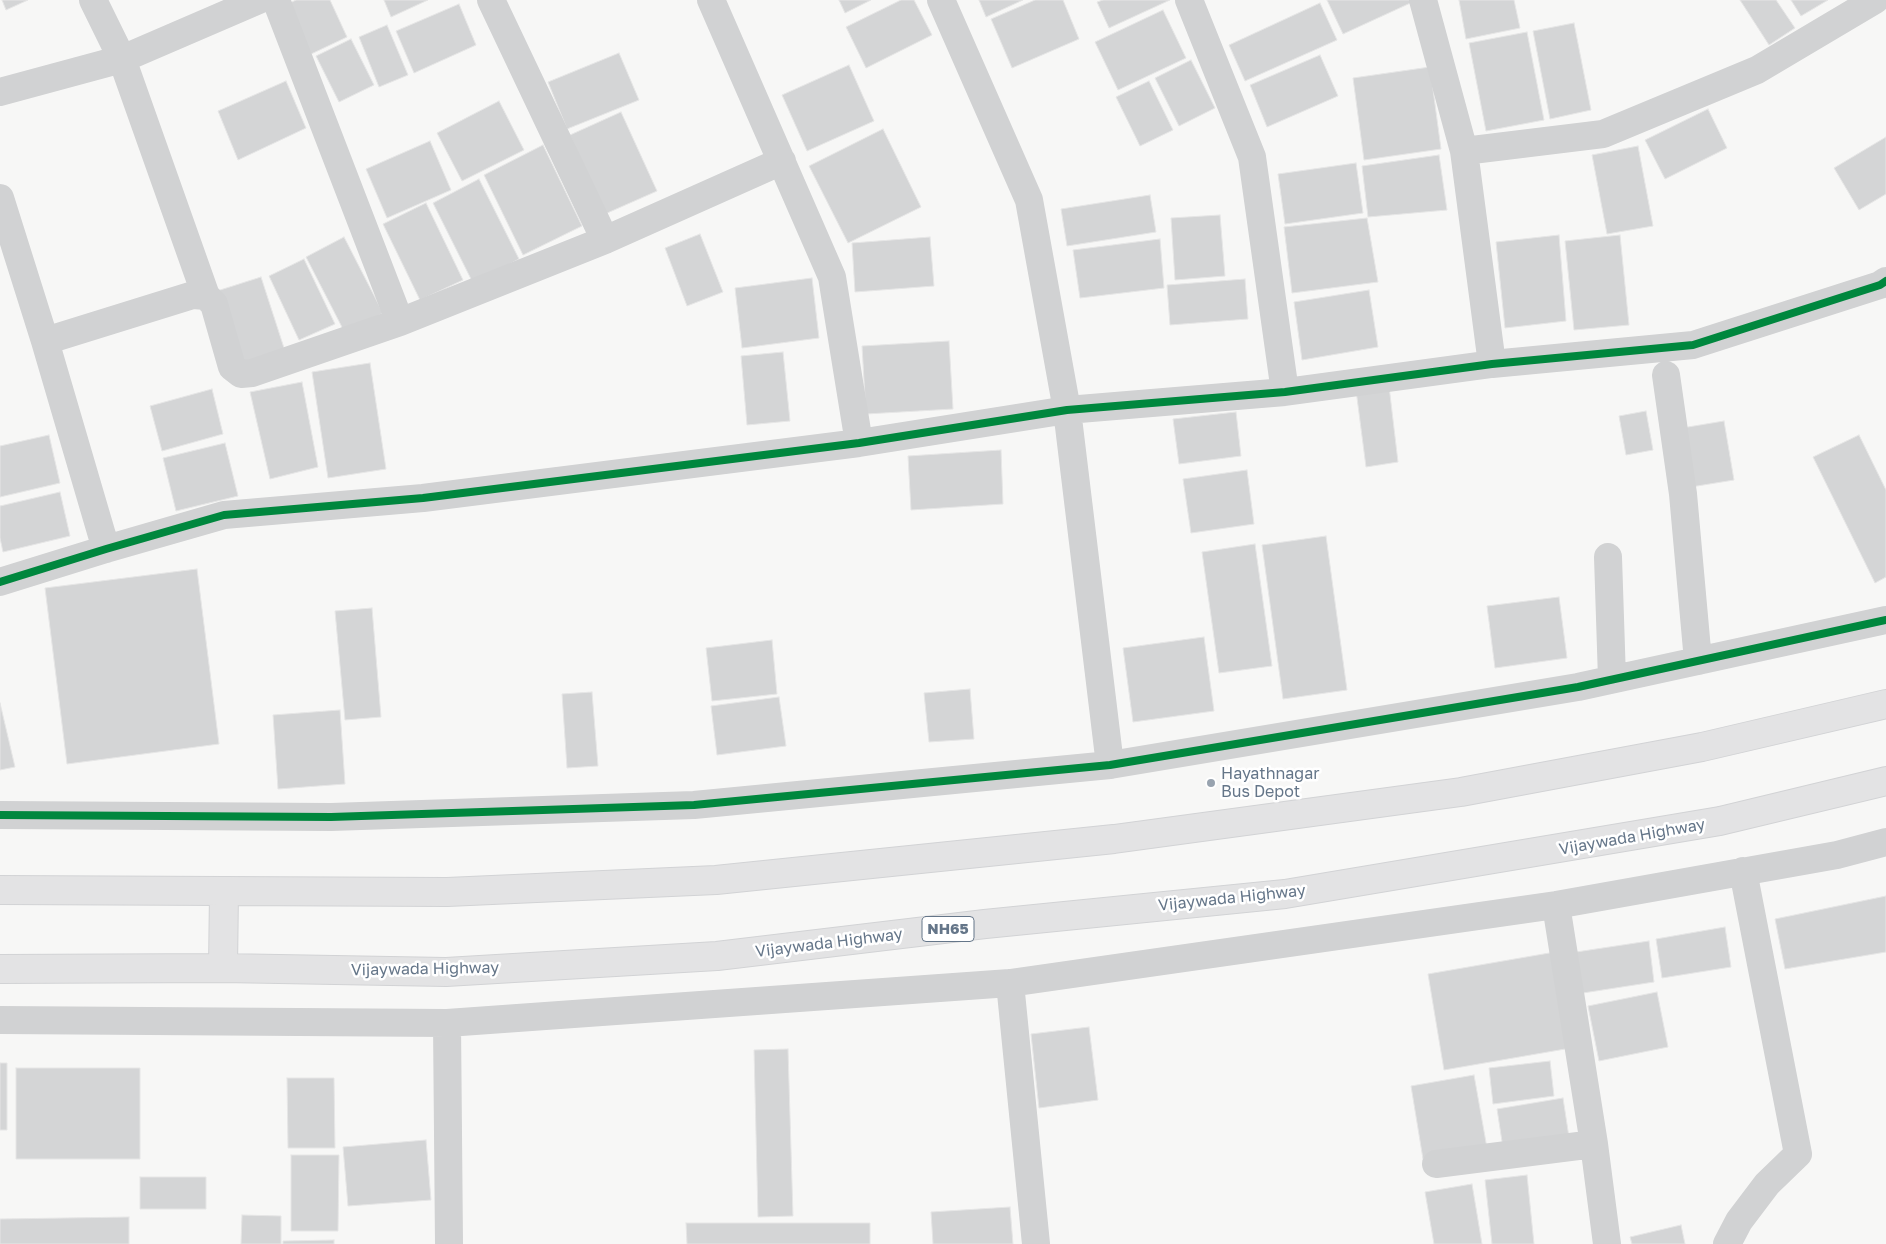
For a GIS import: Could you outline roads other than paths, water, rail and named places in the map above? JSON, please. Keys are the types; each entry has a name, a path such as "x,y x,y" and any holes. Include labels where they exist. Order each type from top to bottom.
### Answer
{"highway":[{"path":"0,890 447,892 716,880 1114,839 1461,792 1702,747 1886,704"},
{"name":"Vijaywada Highway","path":"0,969 223,968 446,972 717,956 985,924 1285,894 1720,822 1886,782"},
{"path":"223,968 224,892"}],"street":[{"path":"93,0 122,59 206,296 214,304 232,367 241,374 252,373 400,322 605,240 782,162"},
{"path":"0,92 122,59 259,0"},
{"path":"276,0 400,322"},
{"path":"491,0 605,240"},
{"path":"711,0 832,277 859,442"},
{"path":"941,0 1029,200 1067,410 1110,765"},
{"path":"1189,0 1252,157 1285,392"},
{"path":"1423,0 1464,151 1492,364"},
{"path":"1464,151 1603,134 1757,70 1874,0"},
{"path":"0,198 45,341 106,549"},
{"path":"0,582 224,515 423,498 859,442 1067,410 1285,392 1492,364 1693,345 1880,285 1886,281"},
{"path":"45,341 193,295 206,296"},
{"path":"1666,374 1683,494 1698,661"},
{"path":"1608,557 1612,679"},
{"path":"0,815 331,818 694,805 1110,765 1578,687 1886,620"},
{"path":"0,1020 446,1023 1010,983 1556,905 1837,855 1886,842"},
{"path":"1727,1244 1739,1221 1767,1184 1798,1154 1743,872"},
{"path":"1556,905 1594,1144 1607,1244"},
{"path":"1010,983 1036,1244"},
{"path":"446,1023 448,1244"},
{"path":"1436,1164 1594,1144"}],"place":[{"name":"Hayathnagar Bus Depot","path":"1211,783"}]}
